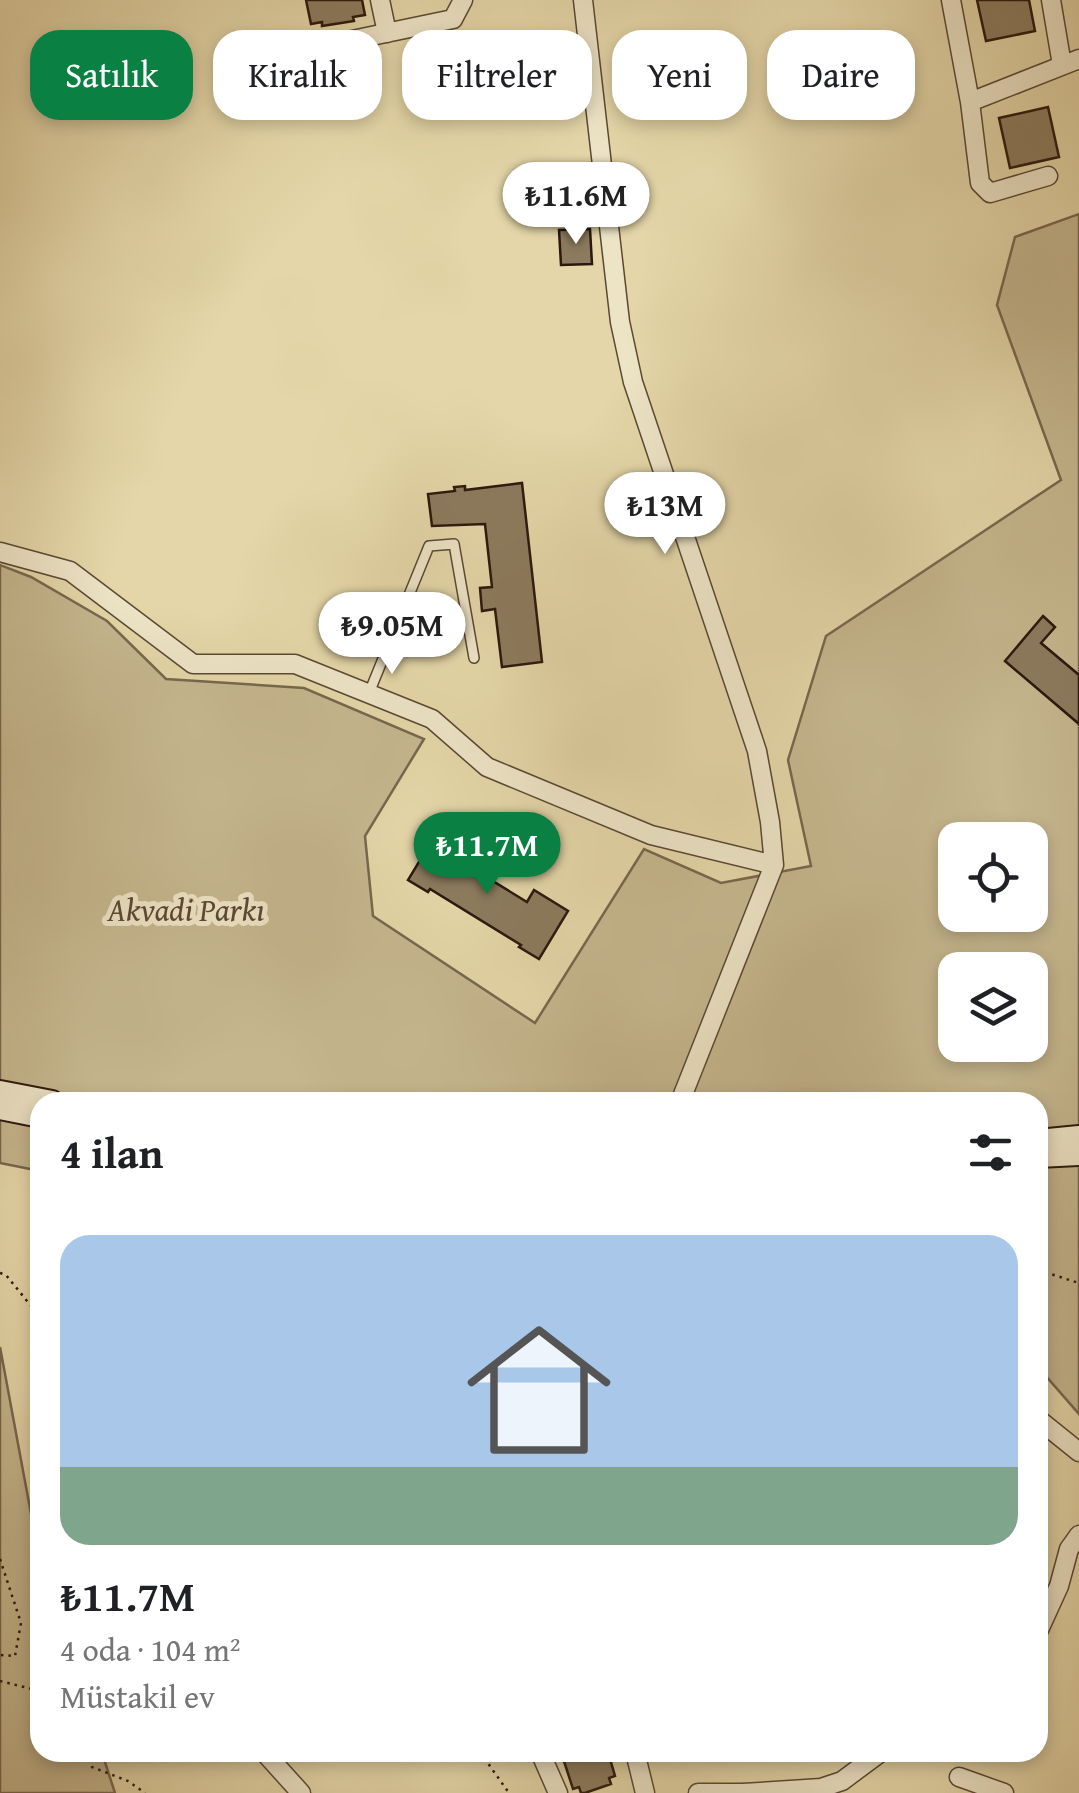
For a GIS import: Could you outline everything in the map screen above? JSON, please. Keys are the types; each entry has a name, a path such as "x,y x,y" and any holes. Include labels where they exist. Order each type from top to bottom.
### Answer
{"main road":[{"path":"0,1092 30,1098"},
{"path":"0,1108 30,1114"},
{"path":"1048,1139 1079,1137"},
{"path":"1048,1156 1079,1154"}],"street":[{"path":"380,0 387,33"},
{"path":"382,34 453,19 463,0"},
{"path":"582,0 620,322 633,382 757,751 770,822 774,866 684,1092"},
{"path":"952,0 980,183 990,192 1048,176"},
{"path":"970,102 1071,62 1051,0"},
{"path":"0,552 70,571 193,664 295,664 432,718 487,767 651,835 774,866"},
{"path":"1048,1427 1079,1452"},
{"path":"1048,1610 1059,1586 1072,1571 1068,1549 1079,1534"},
{"path":"273,1762 301,1793"},
{"path":"544,1762 558,1793"},
{"path":"637,1762 645,1793"},
{"path":"698,1793 821,1788 842,1781 868,1762"},
{"path":"959,1777 1004,1793"}],"lane":[{"path":"369,694 430,546 454,544 474,658"}],"path":[{"path":"0,1273 30,1305"},
{"path":"1048,1273 1079,1283"},
{"path":"0,1559 21,1623 15,1656 0,1656"},
{"path":"0,1681 30,1688"},
{"path":"90,1762 92,1767 144,1793"},
{"path":"487,1762 509,1793"}],"green space":[{"name":"Akvadi Parkı","path":"1079,214 1079,1414 1048,1378 1048,1092 30,1092 30,1169 0,1163 0,565 31,577 107,621 166,679 304,688 424,739 365,836 373,916 535,1023 644,849 721,883 811,866 788,760 826,636 1061,480 997,305 1015,237"},
{"path":"0,1347 30,1508 30,1762 105,1762 115,1793 0,1793"}],"building":[{"path":"306,0 362,0 365,15 353,17 354,21 311,24"},
{"path":"977,0 1029,0 1035,31 986,41"},
{"path":"1048,107 1059,157 1010,168 999,118"},
{"path":"590,229 592,264 561,265 559,230"},
{"path":"522,483 542,662 502,667 495,609 482,611 480,588 492,587 485,524 432,526 428,494 455,491 454,487 465,486 465,490"},
{"path":"1043,616 1055,627 1041,643 1079,675 1079,724 1005,661"},
{"path":"437,832 472,853 465,864 527,902 534,890 568,911 539,959 430,889 428,892 408,880"},
{"path":"564,1762 611,1762 615,1776 609,1778 611,1784 585,1793 579,1787 573,1789"}]}
